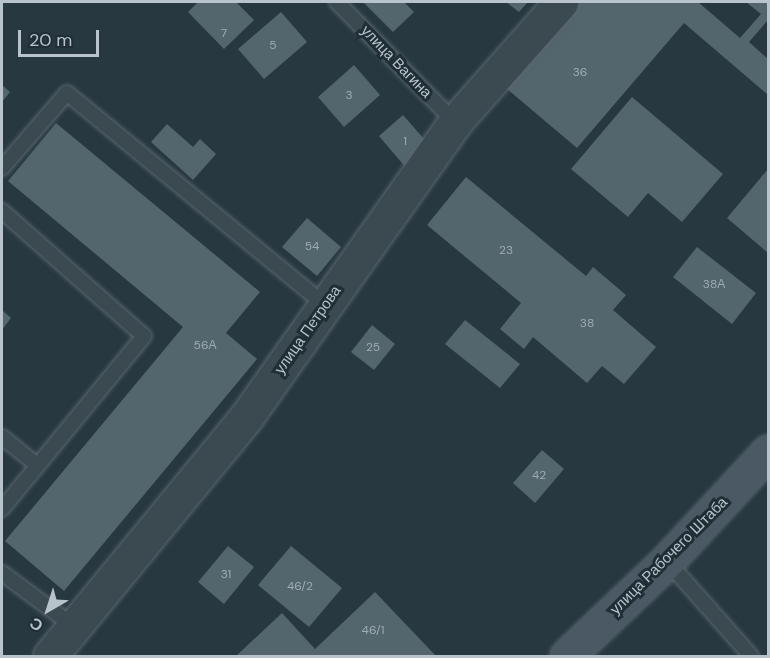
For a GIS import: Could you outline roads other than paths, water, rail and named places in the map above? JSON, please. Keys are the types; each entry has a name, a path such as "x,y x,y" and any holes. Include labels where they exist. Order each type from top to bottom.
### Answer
{"main road":[{"name":"улица Рабочего Штаба","path":"567,657 667,561 768,452"}],"street":[{"name":"улица Петрова","path":"50,657 247,416 455,122 561,2"}],"lane":[{"name":"улица Вагина","path":"337,2 455,122"},
{"path":"2,168 67,93 325,305"},
{"path":"2,211 144,336 2,509"},
{"path":"2,437 37,465"},
{"path":"667,561 751,657"},
{"path":"2,573 75,627"}]}
